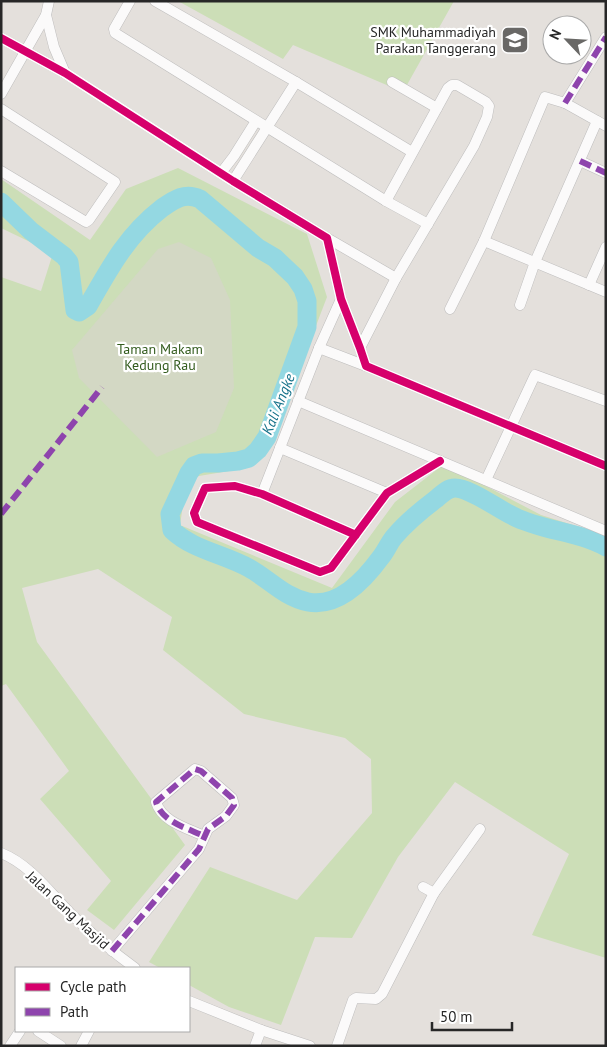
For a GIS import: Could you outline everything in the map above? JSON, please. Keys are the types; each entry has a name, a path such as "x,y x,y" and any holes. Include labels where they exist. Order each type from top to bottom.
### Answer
{"street":[{"path":"1,94 46,15 49,1"},
{"path":"130,1 114,29 115,33 386,201 428,224"},
{"path":"155,1 296,82 412,152"},
{"path":"46,15 54,47 65,73"},
{"path":"566,103 606,37"},
{"path":"1,38 65,73 233,181 396,278"},
{"path":"233,181 296,82"},
{"path":"392,82 437,108"},
{"path":"360,348 396,278 474,146 489,112 483,99 457,85 452,85 445,92 386,201"},
{"path":"450,310 484,241 545,97 566,103 601,124 580,161 536,262 520,305"},
{"path":"1,109 115,182 86,222 1,171"},
{"path":"221,173 256,121"},
{"path":"580,161 606,173"},
{"path":"327,238 341,299 366,366"},
{"path":"484,241 606,292"},
{"path":"589,285 606,247"},
{"path":"262,494 341,299"},
{"path":"320,348 511,425 606,466"},
{"path":"486,480 535,374 606,401"},
{"path":"298,402 606,531"},
{"path":"280,448 388,493"},
{"path":"356,534 262,494 235,486 205,488 194,513 197,522 320,572 332,568 388,493 440,461"},
{"path":"112,951 199,850 208,829 233,808 234,802 232,798 201,771 195,769 156,802 159,810 174,823 204,836"},
{"path":"337,1046 353,1000 356,998 376,999 382,994 434,893 480,830"},
{"name":"Jalan Gang Masjid","path":"1,853 14,859 45,885 71,914 128,966"},
{"path":"423,887 434,893"},
{"path":"190,1001 261,1030 310,1046"},
{"path":"255,1046 261,1030"},
{"path":"10,1046 19,1032"},
{"path":"40,1032 61,1046"},
{"path":"81,1046 88,1032"}],"green space":[{"path":"178,1 454,1 403,92 293,45 283,59"},
{"path":"178,168 307,234 327,297 273,438 247,468 187,478 180,525 332,588 395,502 444,464 541,515 592,531 606,541 606,958 532,935 569,854 455,782 398,857 352,938 315,937 281,1025 229,1007 190,986 190,967 158,967 149,962 210,867 297,900 372,813 371,759 345,738 244,714 163,650 172,617 98,569 22,588 37,642 185,845 114,930 87,910 111,881 40,799 69,771 6,684 1,686 1,277 41,291 53,253 1,228 1,179 90,240 126,189"},
{"name":"Taman Makam Kedung Rau","path":"179,242 211,258 230,300 234,388 216,432 157,457 79,378 72,350 158,249"}],"waterway":[{"name":"Kali Angke","path":"1,202 31,231 69,262 75,310 79,312 88,306 120,253 139,230 162,208 176,199 185,196 200,199 258,248 275,258 295,277 303,289 307,301 307,327 267,437 258,450 249,458 238,461 202,463 194,466 170,514 172,530 180,537 249,568 299,600 319,603 330,601 350,590 375,565 392,539 403,527 447,490 452,488 468,491 524,521 583,538 606,547"}],"marked path":[{"path":"565,103 606,37"},
{"path":"580,161 606,173"},
{"path":"1,514 102,387"},
{"path":"112,951 199,849 208,829 226,816 234,805 232,798 201,771 195,769 156,802 159,809 169,819 204,836"}],"cycle path":[{"path":"1,38 65,73 233,181 327,238 341,299 366,366 606,466"},
{"path":"356,535 262,494 235,486 205,488 194,513 197,522 320,572 331,568 387,493 440,461"}],"place":[{"name":"SMK Muhammadiyah Parakan Tanggerang","path":"515,40"}]}
